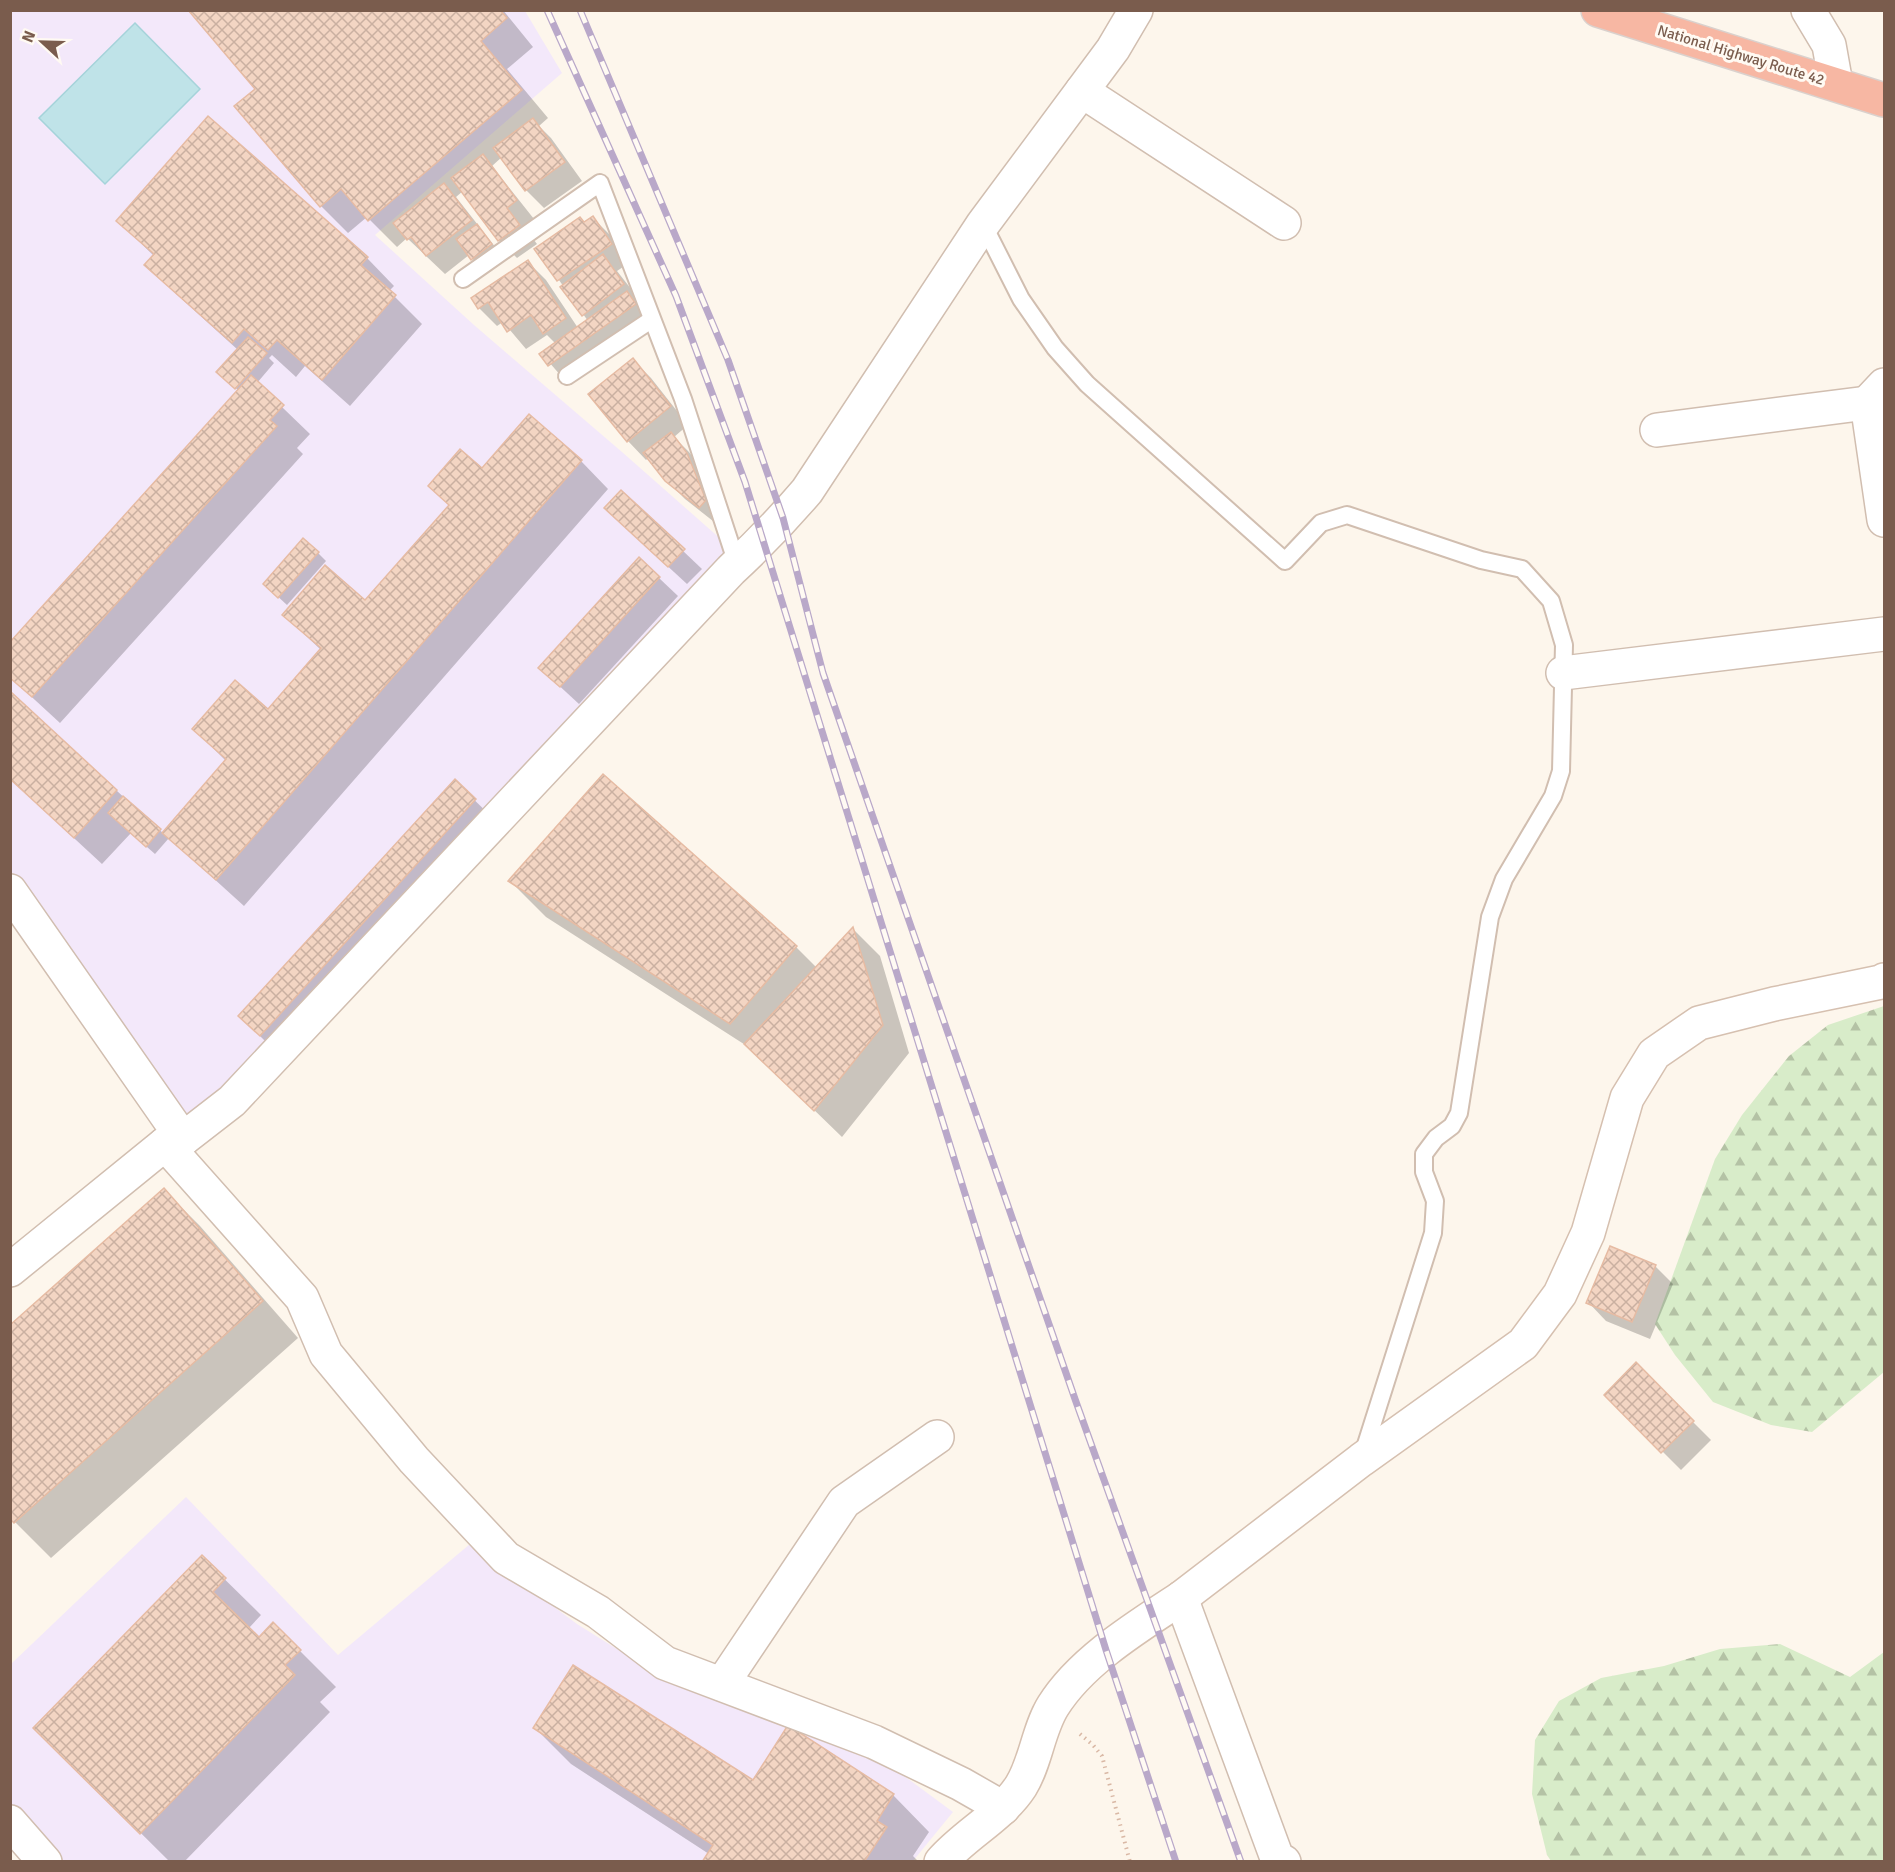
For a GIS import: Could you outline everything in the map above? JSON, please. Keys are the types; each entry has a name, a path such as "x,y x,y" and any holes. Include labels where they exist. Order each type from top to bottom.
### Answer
{"highway":[{"name":"National Highway Route 42","path":"1598,10 1884,100"}],"street":[{"path":"10,1270 174,1142 232,1101 737,564 764,540 807,491 983,224 1113,49 1136,10"},
{"path":"1808,10 1829,45 1836,84"},
{"path":"1082,91 1284,223"},
{"path":"1658,430 1876,394 1884,520"},
{"path":"1563,673 1884,634"},
{"path":"10,891 174,1142 302,1298 326,1353 399,1443 506,1558 598,1611 665,1663 874,1742 961,1784 1003,1808"},
{"path":"941,1862 953,1848 1003,1808 1021,1786 1052,1707 1077,1673 1181,1598 1361,1460 1523,1344 1560,1294 1588,1233 1627,1098 1654,1054 1699,1023 1884,980"},
{"path":"722,1684 844,1502 937,1437"},
{"path":"1181,1598 1280,1860"},
{"path":"10,1822 45,1862"}],"lane":[{"path":"463,279 600,183 683,399 737,564"},
{"path":"983,224 1021,299 1055,348 1086,384 1285,561 1321,523 1347,515 1481,560 1522,569 1551,601 1564,645 1561,771 1553,796 1504,879 1490,917 1459,1113 1452,1126 1436,1138 1424,1154 1424,1172 1435,1201 1433,1233 1361,1460"},
{"path":"567,376 651,320"}],"path":[{"path":"1047,1720 1079,1734 1102,1756 1130,1862"}],"shaded area":[{"path":"10,11 525,11 562,73 375,235 474,325 723,541 725,568 228,1095 186,1124 11,871"},
{"path":"186,1497 338,1655 470,1544 577,1624 652,1671 869,1750 953,1812 913,1861 60,1861 11,1805 10,1665"}],"green space":[{"path":"1884,1006 1884,1372 1812,1432 1771,1425 1713,1402 1675,1355 1655,1324 1715,1159 1742,1115 1789,1056 1828,1025"},
{"path":"1780,1644 1850,1677 1884,1652 1884,1861 1551,1861 1547,1855 1532,1794 1535,1740 1559,1701 1601,1678 1664,1666 1720,1649"}],"water":[{"path":"135,23 200,89 105,184 39,118"}],"building":[{"path":"188,10 500,10 507,18 481,41 522,90 368,221 341,189 320,207 234,106 255,89"},
{"path":"208,116 368,257 361,265 396,295 322,380 277,340 268,350 244,329 232,343 144,265 154,254 116,221"},
{"path":"533,118 565,162 525,191 493,148"},
{"path":"483,154 517,200 507,208 520,225 498,241 451,178"},
{"path":"444,183 472,220 426,256 411,237 407,240 393,223"},
{"path":"593,216 612,244 557,281 534,249 580,217 584,222"},
{"path":"477,224 492,244 471,260 456,239"},
{"path":"603,254 624,284 582,316 560,287"},
{"path":"528,260 566,318 543,334 531,315 507,332 488,302 478,309 471,298"},
{"path":"627,291 636,304 548,366 539,354"},
{"path":"248,337 267,353 235,389 216,372"},
{"path":"633,358 671,406 627,442 588,394"},
{"path":"251,375 284,405 270,420 277,426 32,697 10,678 10,642"},
{"path":"529,414 582,460 216,880 162,833 226,759 192,729 235,680 268,709 321,648 282,615 325,565 365,600 449,505 428,486 460,449 482,468"},
{"path":"671,432 687,453 706,500 699,508 665,481 643,453"},
{"path":"621,490 685,549 668,567 604,508"},
{"path":"303,538 319,552 278,598 263,584"},
{"path":"639,557 660,577 560,687 538,668"},
{"path":"10,691 117,790 74,838 10,779"},
{"path":"603,774 797,946 730,1024 508,881"},
{"path":"455,779 476,799 260,1036 238,1016"},
{"path":"123,796 161,829 146,847 108,813"},
{"path":"853,927 883,1025 814,1111 744,1044"},
{"path":"164,1188 263,1301 14,1523 10,1519 10,1325"},
{"path":"1610,1246 1656,1265 1632,1322 1586,1303"},
{"path":"1636,1362 1694,1421 1661,1453 1604,1395"},
{"path":"202,1555 226,1578 213,1592 259,1637 273,1622 301,1650 285,1665 295,1675 140,1834 33,1728"},
{"path":"573,1665 753,1780 788,1725 894,1794 877,1821 887,1827 864,1862 702,1862 713,1845 533,1728"}],"railway":[{"path":"547,10 676,296 745,482 1106,1650 1176,1862"},
{"path":"580,10 728,360 783,518 823,673 1075,1399 1241,1862"}]}
